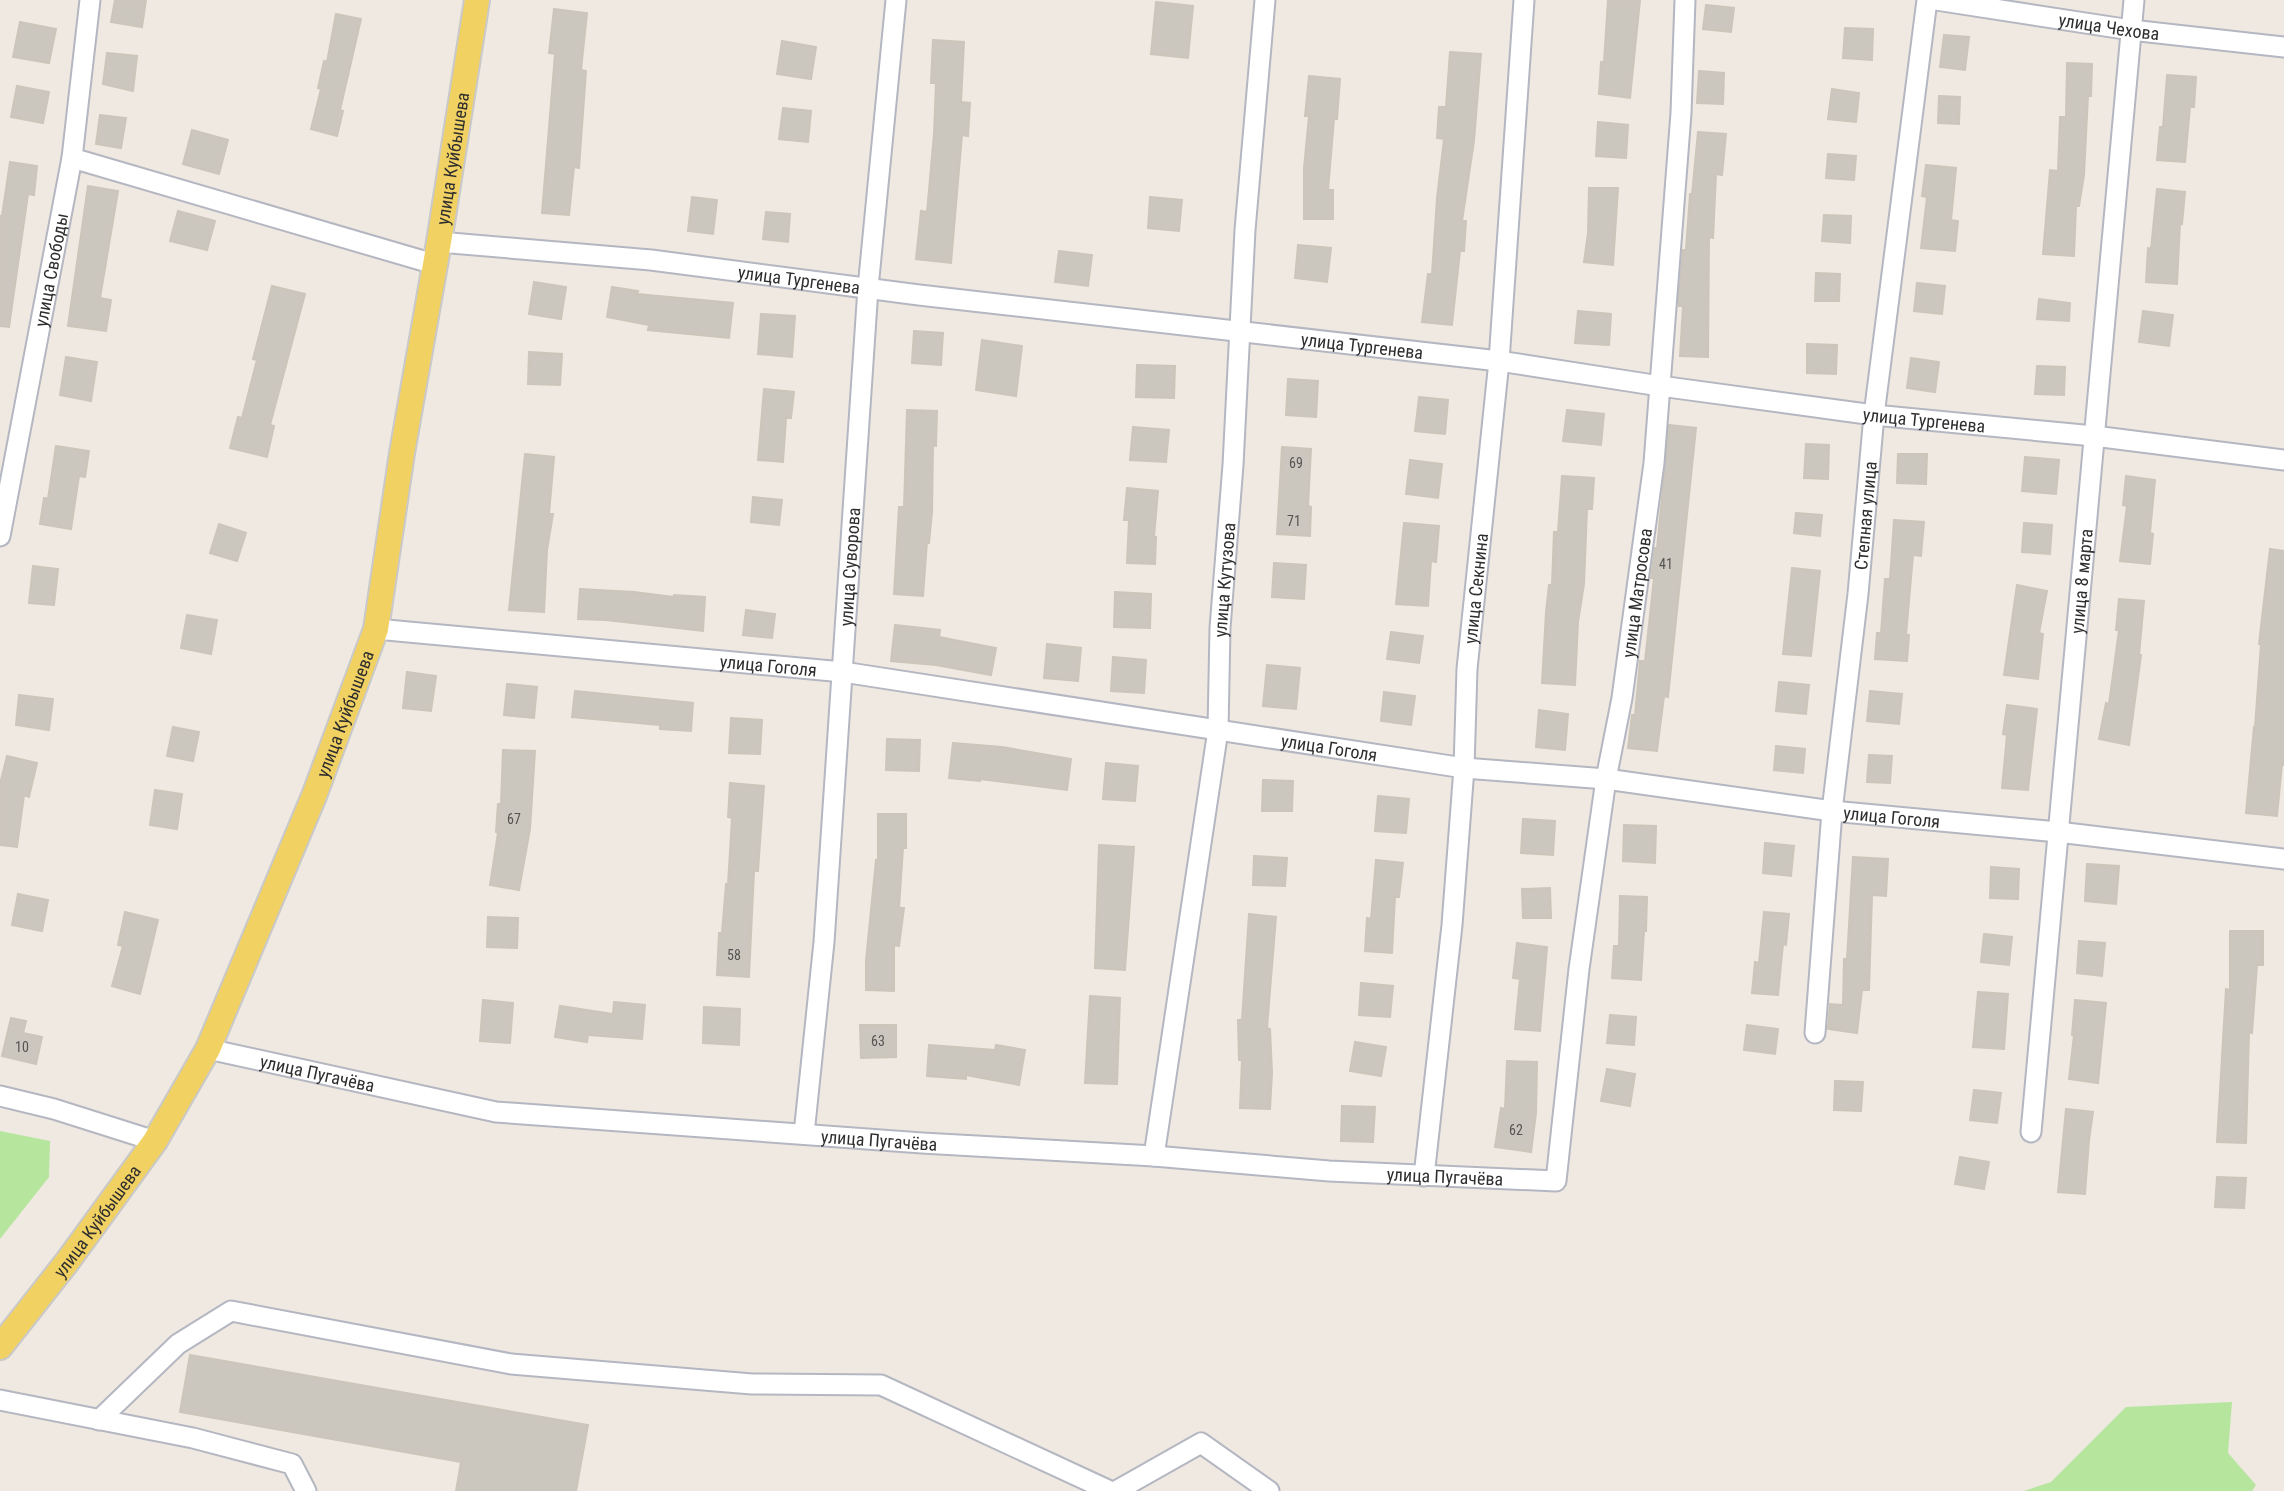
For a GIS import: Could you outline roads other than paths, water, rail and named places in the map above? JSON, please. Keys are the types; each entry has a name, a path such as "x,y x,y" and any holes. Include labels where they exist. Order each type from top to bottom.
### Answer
{"main road":[{"name":"улица Куйбышева","path":"0,1347 67,1262 155,1141 208,1049 314,796 376,629 402,453 477,0"}],"street":[{"name":"улица Свободы","path":"0,536 72,158 90,0"},
{"name":"улица Суворова","path":"804,1134 824,942 868,288 896,0"},
{"name":"улица Кутузова","path":"1154,1156 1218,730 1220,628 1233,465 1245,230 1265,0"},
{"name":"улица Секнина","path":"1424,1176 1452,925 1464,768 1467,670 1499,361 1524,0"},
{"name":"улица Матросова","path":"1556,1181 1578,968 1606,779 1622,698 1654,463 1681,113 1685,0"},
{"name":"Степная улица","path":"1815,1033 1832,811 1874,415 1927,0"},
{"name":"улица Чехова","path":"1936,0 2131,30 2284,47"},
{"path":"2131,30 2134,0"},
{"name":"улица 8 марта","path":"2031,1132 2131,30"},
{"name":"улица Тургенева","path":"72,158 437,253 651,260 868,288 1499,361 1874,415 2094,436 2284,460"},
{"name":"улица Гоголя","path":"376,629 843,672 1464,768 1606,779 1832,811 2058,832 2284,859"},
{"name":"улица Пугачёва","path":"208,1049 496,1112 922,1143 1154,1156 1329,1171 1556,1181"},
{"path":"0,1096 54,1109 155,1141"},
{"path":"99,1420 178,1344 231,1311 512,1364 752,1384 881,1385 1110,1491"},
{"path":"0,1400 192,1437 292,1464 306,1491"},
{"path":"1116,1491 1201,1443 1269,1491"}]}
